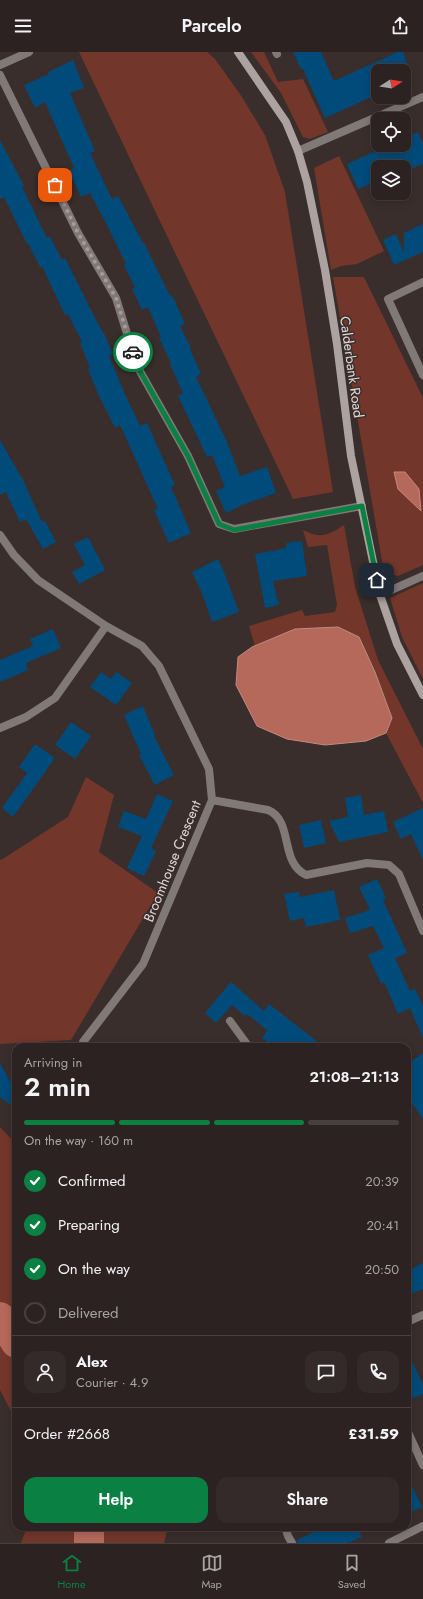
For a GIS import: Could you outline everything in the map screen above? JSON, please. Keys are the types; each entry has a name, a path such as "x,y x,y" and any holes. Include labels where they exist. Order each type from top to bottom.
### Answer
{"street":[{"path":"0,65 29,52"},
{"name":"Calderbank Road","path":"238,52 286,122 298,151 307,182 325,270 337,344 351,456 380,595 397,644 423,695"},
{"path":"0,75 78,233 116,298 137,366 188,456 219,524 234,530 362,506"},
{"path":"298,151 423,97"},
{"path":"423,282 388,299 423,375"},
{"name":"Broomhouse Crescent","path":"0,535 14,555 38,580 106,626 142,646 159,666 208,769 212,800 144,964 83,1043"},
{"path":"380,595 423,576"},
{"path":"0,728 26,717 55,698 106,626"},
{"path":"212,800 268,810 275,813 281,821 293,864 299,872 306,876 367,863 389,865 399,874 423,931"},
{"path":"230,1021 246,1043"},
{"path":"411,1320 423,1315"},
{"path":"411,1439 423,1465"},
{"path":"389,1543 423,1526"},
{"path":"286,1531 292,1543"}],"shaded area":[{"path":"79,52 207,52 215,59 242,97 265,135 285,192 333,492 293,499"},
{"path":"251,52 264,52 278,82 303,79 328,132 310,139 303,137 281,93"},
{"path":"339,156 384,251 357,264 341,266 331,270 314,168"},
{"path":"333,277 364,277 423,398 423,565 398,576 384,572"},
{"path":"394,472 405,472 419,489 421,511 398,489"},
{"path":"344,525 355,587 378,660 423,749 423,803 386,733 392,718 295,629 255,646 249,626 302,610 305,616 335,612 337,605 327,545 308,547 303,530 315,535 324,535 333,532"},
{"path":"423,583 423,679 402,637 390,598"},
{"path":"338,627 359,637 375,672 392,718 386,733 366,741 325,745 287,739 257,726 236,685 238,657 252,647 295,629"},
{"path":"86,777 114,795 99,852 158,893 71,1040 0,1044 0,859 1,860 68,817"},
{"path":"0,1127 12,1140 12,1413 0,1390"},
{"path":"26,1531 167,1531 164,1543 21,1543"}],"building":[{"path":"293,52 321,52 334,81 371,64 371,97 325,118 303,69 301,69"},
{"path":"398,52 403,52 407,64 372,64"},
{"path":"73,60 84,88 70,93 95,151 90,153 112,199 118,196 144,243 170,296 172,295 185,324 180,326 191,348 190,349 201,374 196,377 227,442 240,476 267,467 276,493 245,504 226,513 216,491 225,487 212,455 207,457 178,396 183,393 159,338 161,337 148,307 142,310 132,289 135,288 124,265 126,264 90,193 81,197 69,171 74,168 45,102 35,108 24,85 49,74 48,72"},
{"path":"418,132 423,143 423,164 411,169 411,160 371,160 371,184 358,189 347,164 374,152 411,152 411,136"},
{"path":"0,140 24,186 22,187 47,238 50,237 62,260 65,258 104,333 113,354 109,356 124,392 140,426 147,423 175,485 171,487 191,533 169,543 154,510 158,509 120,425 115,428 99,396 88,369 90,368 80,343 82,342 68,314 65,315 42,266 40,267 28,243 27,244 4,197 0,199"},
{"path":"423,224 423,252 394,265 383,240 396,234 404,252 404,233"},
{"path":"0,440 24,482 42,522 45,521 56,542 43,549 26,519 20,522 6,492 0,495"},
{"path":"88,537 105,570 79,584 72,572 85,565 74,544"},
{"path":"302,541 307,576 273,581 279,605 265,608 255,554 287,547 286,543"},
{"path":"218,559 239,612 212,622 202,593 192,572"},
{"path":"53,629 61,648 26,663 28,670 0,682 0,660 33,646 30,639"},
{"path":"101,672 111,679 116,672 132,683 116,705 90,687"},
{"path":"143,706 155,735 154,736 174,775 155,785 139,755 141,754 124,715"},
{"path":"71,722 91,736 75,759 55,745"},
{"path":"35,744 55,758 13,817 2,808 27,773 19,767"},
{"path":"157,794 173,801 151,848 156,851 144,876 127,868 142,836 118,827 124,811 146,819"},
{"path":"361,795 364,815 384,811 388,832 339,842 329,821 348,817 345,798"},
{"path":"423,808 423,860 411,834 401,839 393,822"},
{"path":"321,820 326,843 304,848 299,825"},
{"path":"377,879 386,898 383,900 407,953 395,958 410,991 415,989 423,1006 423,1038 410,1008 398,1014 384,982 381,984 368,955 384,948 373,926 350,933 345,918 370,910 359,887"},
{"path":"334,890 340,920 306,927 304,918 290,921 284,894 299,892 300,897"},
{"path":"231,982 264,1011 269,1004 319,1043 268,1043 262,1038 267,1030 247,1014 245,1016 232,1005 216,1023 205,1013"},
{"path":"423,1053 423,1119 411,1102 411,1061"},
{"path":"0,1063 12,1085 12,1106 0,1097"},
{"path":"423,1263 423,1289 411,1294 411,1269"},
{"path":"411,1359 423,1385 423,1394 412,1399"},
{"path":"411,1484 422,1507 411,1512"},
{"path":"316,1531 359,1531 362,1537 348,1543 297,1543 297,1540"}],"waterway":[{"path":"0,1317 12,1336"},
{"path":"89,1531 89,1543"}],"way so far":[{"path":"55,185 78,233 116,298 133,352"}],"route":[{"path":"133,352 137,366 188,456 219,524 234,530 362,506 377,580"}]}
